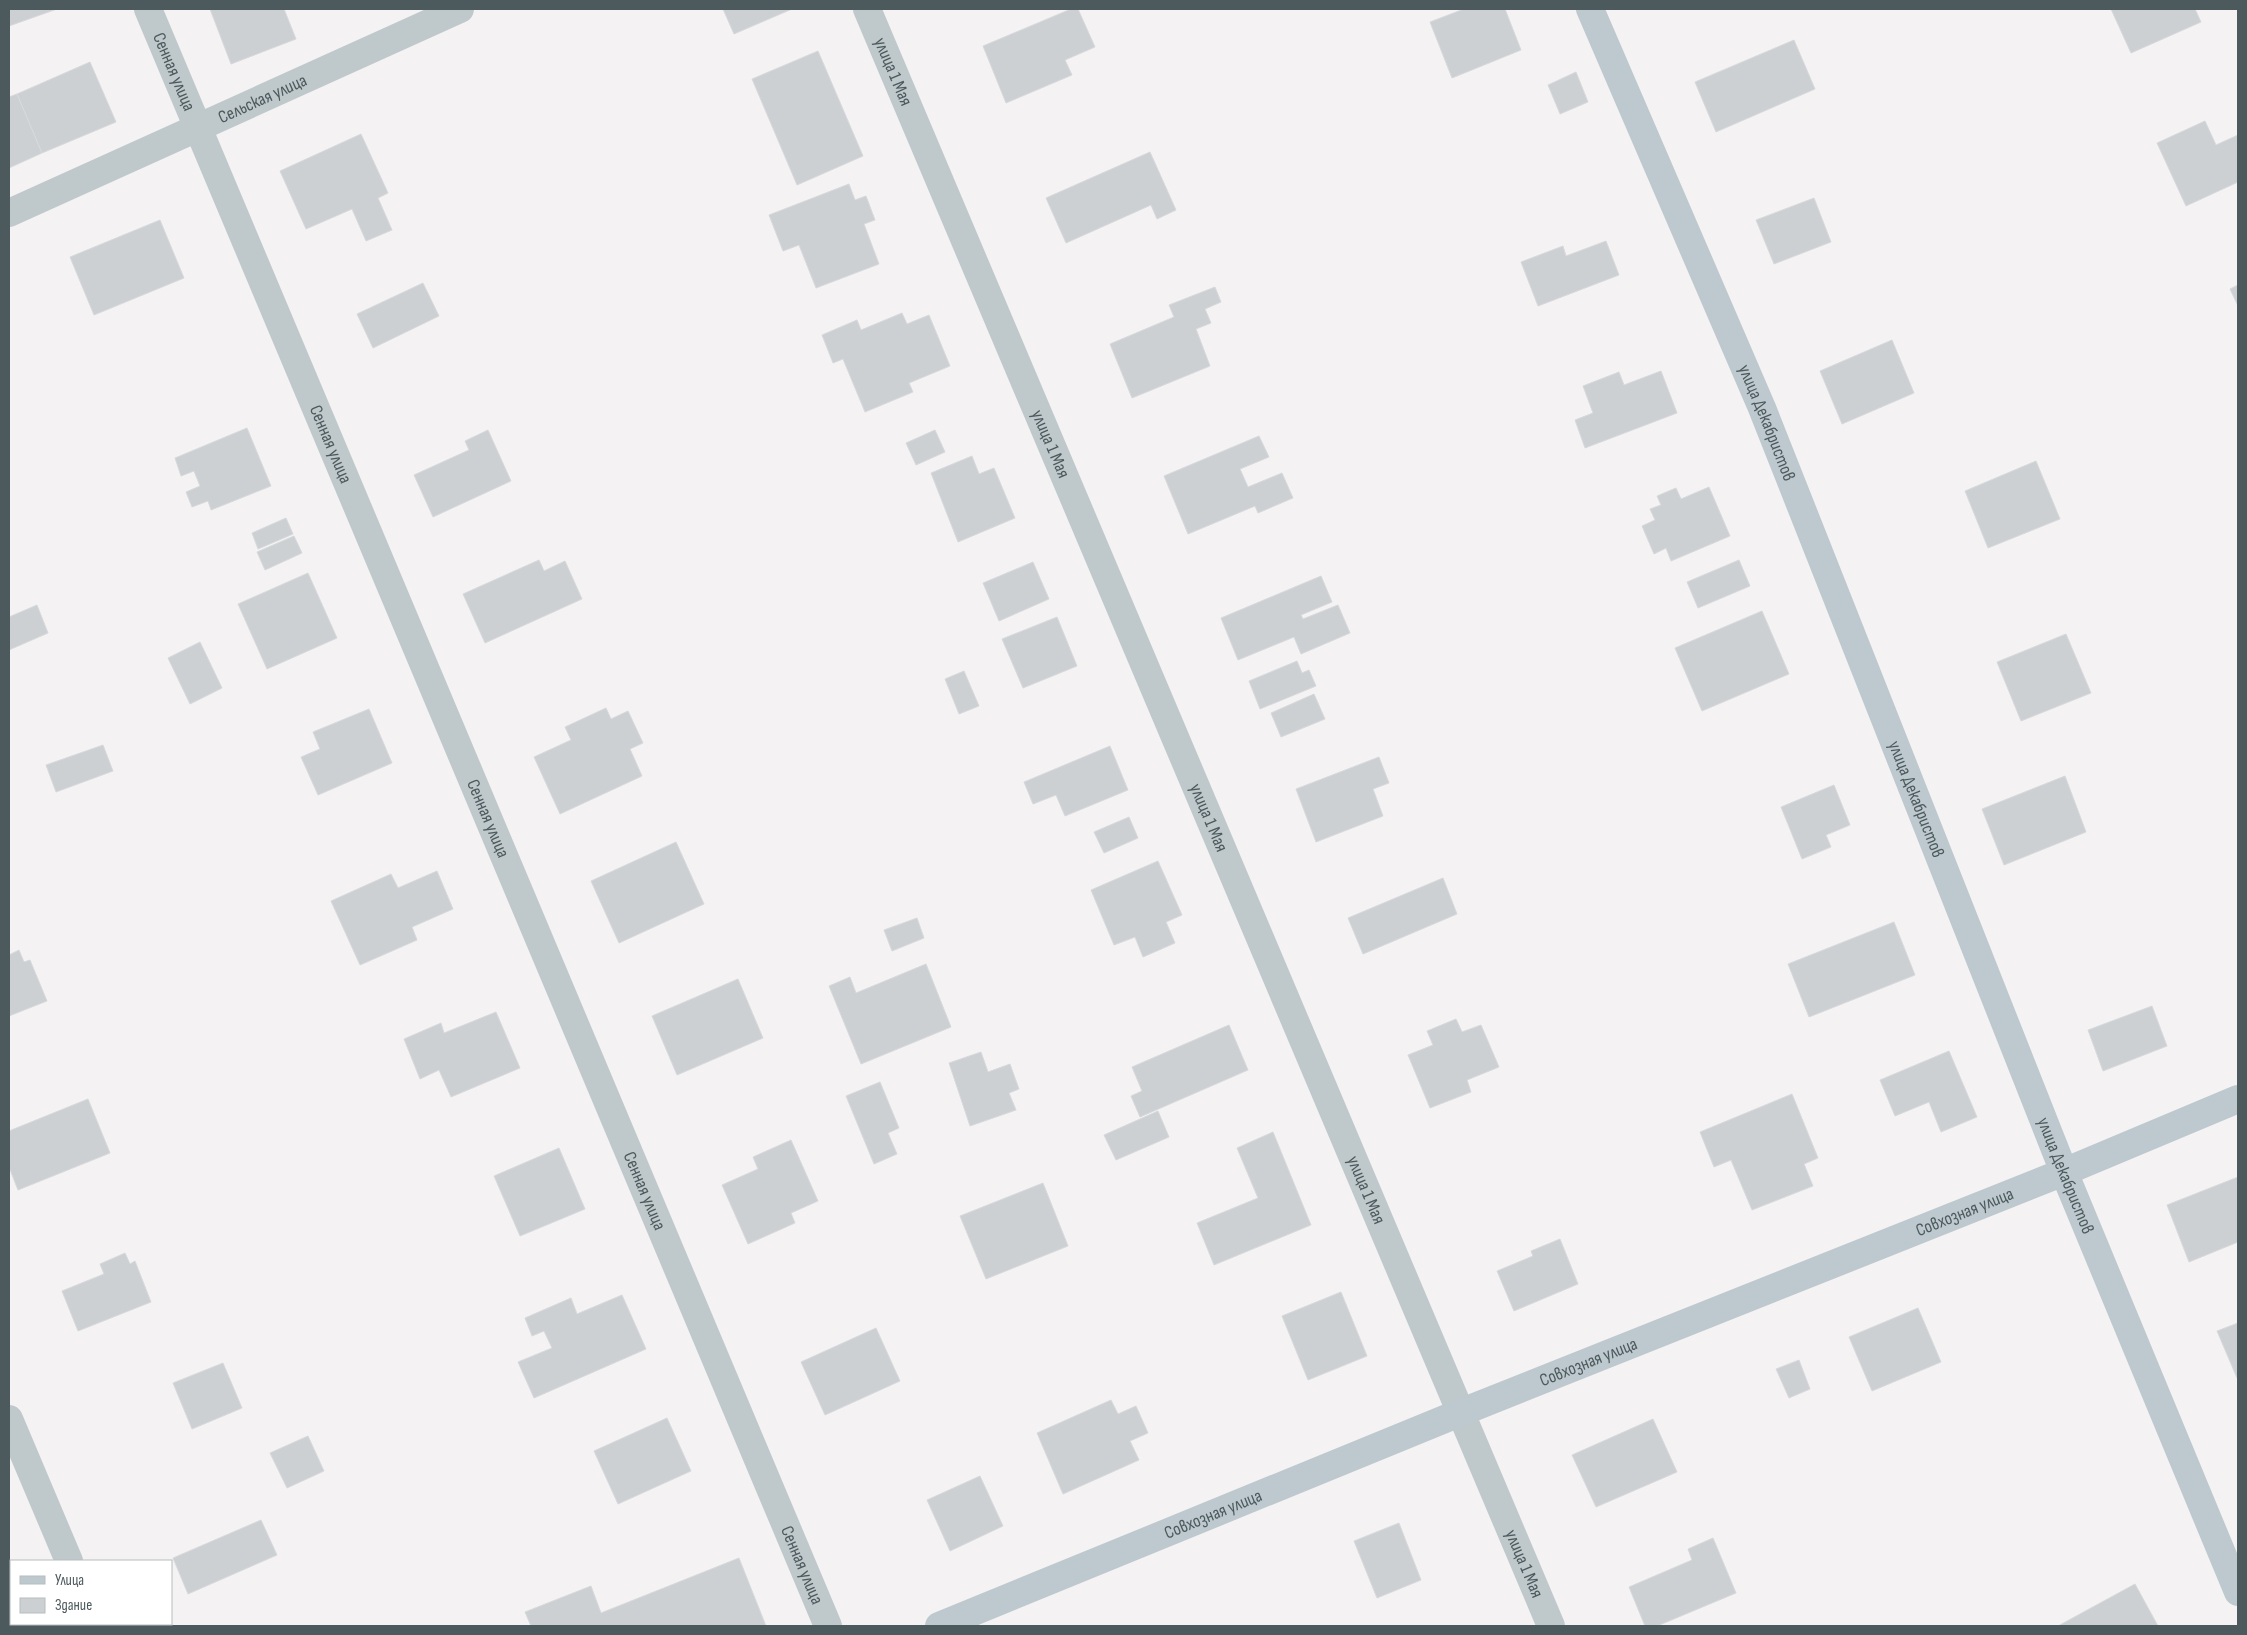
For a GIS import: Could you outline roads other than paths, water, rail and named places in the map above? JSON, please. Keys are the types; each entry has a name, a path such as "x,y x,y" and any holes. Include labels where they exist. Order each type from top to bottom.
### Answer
{"street":[{"name":"Сенная улица","path":"148,9 199,126 828,1626"},
{"name":"Сельская улица","path":"9,213 460,9"},
{"name":"улица 1 Мая","path":"867,9 1551,1626"},
{"name":"улица Декабристов","path":"1590,9 1762,408 2064,1172 2238,1592"},
{"name":"Совхозная улица","path":"939,1626 1462,1412 2064,1172 2238,1099"},
{"path":"9,1419 69,1560"}]}
